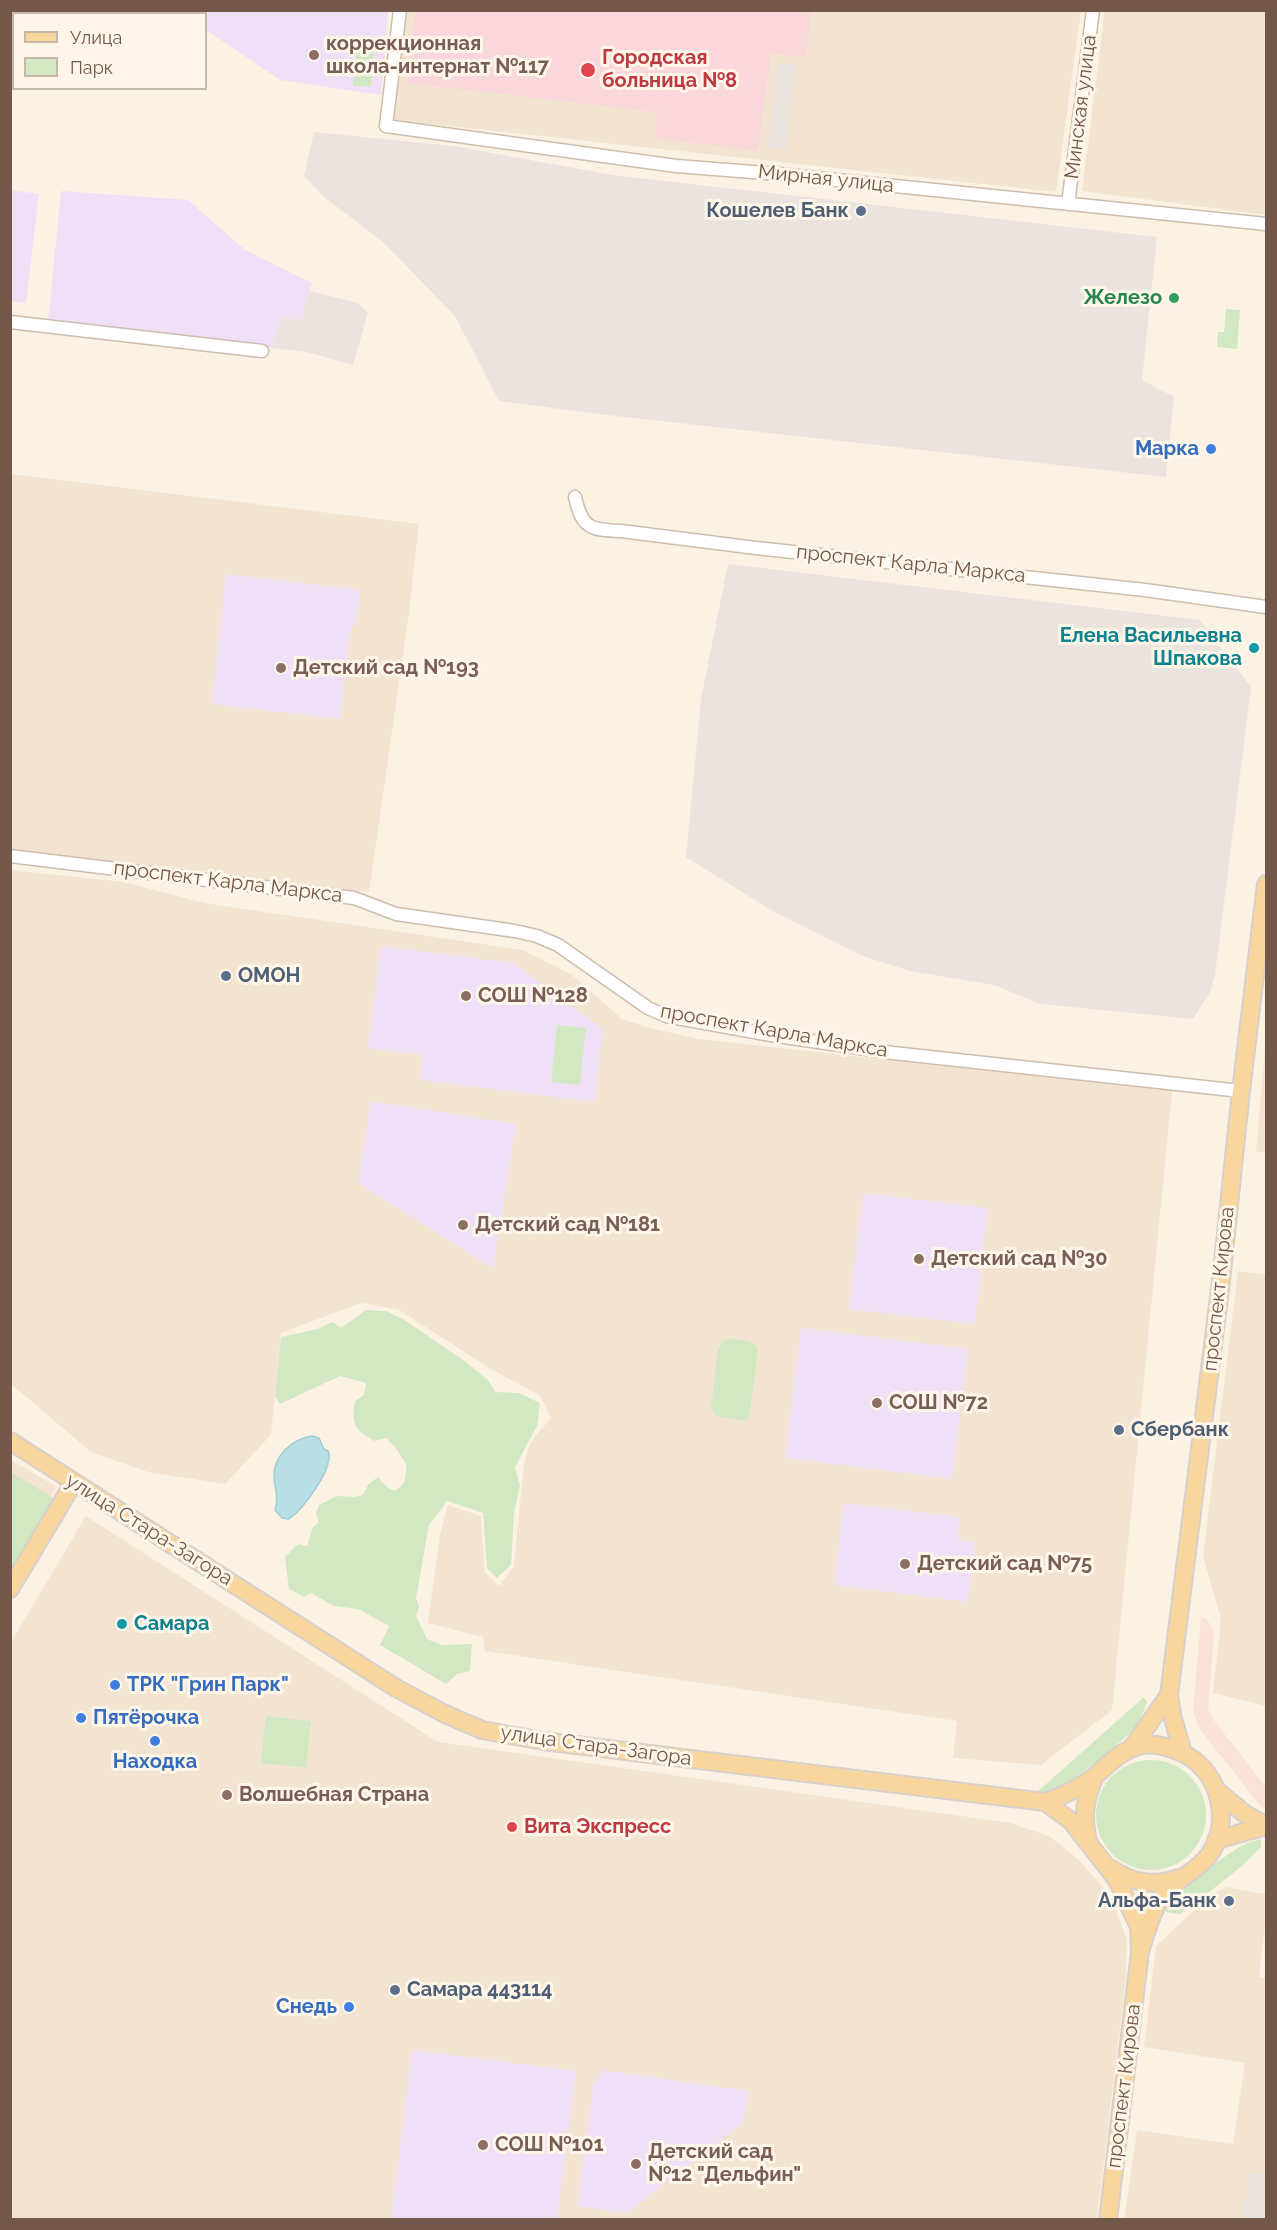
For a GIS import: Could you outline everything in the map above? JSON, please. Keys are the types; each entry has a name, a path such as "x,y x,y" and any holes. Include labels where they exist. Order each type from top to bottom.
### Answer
{"main road":[{"name":"проспект Кирова","path":"1169,1695 1221,1281 1240,1091 1266,884"},
{"name":"улица Стара-Загора","path":"10,1441 396,1688 445,1714 482,1730 543,1741 1045,1802"},
{"path":"10,1589 74,1482"},
{"path":"1131,1749 1169,1695"},
{"path":"1169,1695 1183,1753"},
{"path":"1045,1802 1077,1789 1107,1763 1141,1745 1156,1746 1183,1753 1205,1771 1216,1790 1221,1815 1216,1840 1209,1854 1199,1865 1180,1878 1163,1895 1151,1918 1140,1952"},
{"path":"1089,1841 1084,1823 1084,1810 1086,1797 1095,1775"},
{"path":"1216,1790 1239,1810 1266,1826"},
{"path":"1045,1802 1071,1821 1118,1880 1139,1927 1140,1952"},
{"path":"1216,1840 1266,1826"},
{"path":"1105,1864 1123,1876 1139,1882 1158,1883 1180,1878"},
{"name":"проспект Кирова","path":"1108,2220 1140,1952"}],"street":[{"name":"Мирная улица","path":"400,10 386,126 676,166 778,174 1266,224"},
{"name":"Минская улица","path":"1068,204 1093,10"},
{"path":"10,322 262,351"},
{"name":"проспект Карла Маркса","path":"575,497 579,515 589,527 601,530 1145,590 1266,607"},
{"name":"проспект Карла Маркса","path":"10,856 354,898 396,914 537,936 558,945 648,1008 666,1016 771,1035 893,1053 1240,1091"}],"shaded area":[{"name":"Городская больница №8","path":"415,10 811,11 806,57 771,53 758,151 655,138 657,112 407,83"},
{"path":"1105,10 1266,11 1266,215 1082,191"},
{"name":"коррекционная школа-интернат №117","path":"176,11 388,11 381,95 280,80 207,31 207,12"},
{"path":"407,11 1081,11 1056,192 394,120"},
{"path":"778,63 796,65 786,149 768,147"},
{"path":"314,132 454,146 612,175 1157,237 1142,380 1174,397 1166,477 499,401 455,316 382,241 324,197 304,176"},
{"path":"11,190 39,194 26,303 11,301"},
{"path":"61,191 188,200 245,250 312,283 300,319 280,317 271,348 48,322"},
{"path":"309,291 358,303 368,313 353,365 307,352 271,348 280,317 300,319"},
{"path":"11,474 419,524 409,612 369,892 11,851"},
{"path":"728,564 1200,620 1251,687 1215,975 1210,992 1193,1019 1041,1004 994,985 910,971 863,956 771,910 686,857 701,699"},
{"name":"Детский сад №193","path":"226,574 360,590 357,618 350,631 340,719 212,704"},
{"path":"11,870 124,882 204,903 523,950 571,974 622,1019 699,1039 1172,1091 1112,1710 1041,1765 953,1758 957,1721 485,1651 483,1637 428,1623 440,1534 448,1505 481,1516 485,1573 499,1586 514,1566 524,1463 530,1443 551,1418 539,1395 489,1368 399,1310 361,1303 281,1333 271,1435 225,1484 148,1472 91,1452 11,1384"},
{"name":"СОШ №128","path":"381,946 513,963 603,1029 594,1102 420,1080 423,1055 368,1048"},
{"path":"1266,1035 1266,1153 1256,1151"},
{"name":"Детский сад №181","path":"371,1101 516,1124 493,1268 358,1183"},
{"name":"Детский сад №30","path":"863,1193 988,1208 975,1324 849,1309"},
{"path":"1238,1271 1266,1275 1266,1706 1213,1693 1221,1619 1203,1556"},
{"name":"СОШ №72","path":"801,1328 968,1349 952,1479 785,1458"},
{"path":"11,1460 57,1487 11,1561"},
{"name":"Детский сад №75","path":"844,1503 960,1517 957,1540 975,1542 968,1602 834,1585"},
{"path":"86,1516 438,1742 1011,1823 1049,1836 1078,1859 1111,1897 1127,1939 1126,1977 1097,2219 11,2220 11,1642"},
{"path":"1201,1618 1206,1619 1214,1634 1208,1708 1213,1719 1266,1787 1266,1805 1262,1808 1199,1728 1193,1711"},
{"path":"1225,1887 1266,1894 1266,1917 1259,1977 1266,1978 1266,2175 1248,2173 1243,2219 1124,2220 1137,2130 1233,2144 1245,2063 1144,2047 1156,1946 1206,1899"},
{"name":"СОШ №101","path":"412,2050 576,2071 557,2219 391,2220"},
{"name":"Детский сад №12 \"Дельфин\"","path":"603,2070 748,2091 744,2122 627,2213 577,2206 594,2082"},
{"path":"1248,2173 1266,2175 1266,2219 1243,2219"}],"green space":[{"path":"356,46 374,47 371,87 353,86"},
{"path":"1226,309 1240,310 1237,349 1217,347 1218,332 1224,332"},
{"path":"557,1025 586,1028 580,1085 551,1082"},
{"path":"366,1310 386,1311 403,1319 466,1362 488,1380 495,1392 519,1393 540,1403 537,1426 515,1467 520,1485 514,1513 511,1565 497,1578 487,1568 483,1513 447,1501 429,1525 416,1598 419,1607 416,1616 427,1639 442,1645 472,1644 470,1671 457,1674 446,1684 380,1645 389,1626 358,1609 334,1606 311,1593 304,1597 289,1589 285,1557 298,1544 307,1546 313,1527 319,1522 316,1514 319,1505 337,1496 363,1495 368,1485 378,1477 388,1488 395,1491 404,1483 407,1466 398,1451 386,1438 375,1441 363,1434 354,1421 355,1401 364,1395 366,1383 340,1376 280,1404 275,1396 281,1337 318,1329 332,1322 341,1328"},
{"path":"728,1339 753,1343 758,1350 750,1413 746,1420 742,1421 716,1416 711,1408 718,1350 722,1342"},
{"path":"11,1472 53,1498 11,1573"},
{"path":"1144,1697 1147,1702 1140,1720 1129,1734 1053,1793 1036,1793"},
{"path":"266,1716 311,1721 306,1768 261,1763"},
{"path":"1151,1760 1172,1764 1190,1776 1202,1794 1206,1815 1202,1836 1190,1854 1172,1866 1151,1870 1130,1866 1112,1854 1100,1836 1096,1815 1100,1794 1112,1776 1130,1764"},
{"path":"1261,1839 1261,1847 1212,1890 1180,1914 1166,1912 1176,1897 1212,1866 1243,1845"}],"water":[{"path":"312,1436 319,1438 324,1449 328,1451 327,1467 316,1487 295,1514 289,1519 282,1518 275,1510 277,1497 274,1478 277,1463 280,1456 291,1445"}],"place":[{"name":"коррекционная школа-интернат №117","path":"314,55"},
{"name":"Городская больница №8","path":"588,70"},
{"name":"Кошелев Банк","path":"861,211"},
{"name":"Железо","path":"1174,298"},
{"name":"Марка","path":"1211,449"},
{"name":"Елена Васильевна Шпакова","path":"1254,648"},
{"name":"Детский сад №193","path":"281,668"},
{"name":"ОМОН","path":"226,976"},
{"name":"СОШ №128","path":"466,996"},
{"name":"Детский сад №181","path":"463,1225"},
{"name":"Детский сад №30","path":"919,1259"},
{"name":"СОШ №72","path":"877,1403"},
{"name":"Сбербанк","path":"1119,1430"},
{"name":"Детский сад №75","path":"905,1564"},
{"name":"Самара","path":"122,1624"},
{"name":"ТРК \"Грин Парк\"","path":"115,1685"},
{"name":"Пятёрочка","path":"81,1718"},
{"name":"Находка","path":"155,1741"},
{"name":"Волшебная Страна","path":"227,1795"},
{"name":"Вита Экспресс","path":"512,1827"},
{"name":"Альфа-Банк","path":"1229,1901"},
{"name":"Самара 443114","path":"395,1990"},
{"name":"Снедь","path":"349,2007"},
{"name":"СОШ №101","path":"483,2145"},
{"name":"Детский сад №12 \"Дельфин\"","path":"636,2164"}]}
